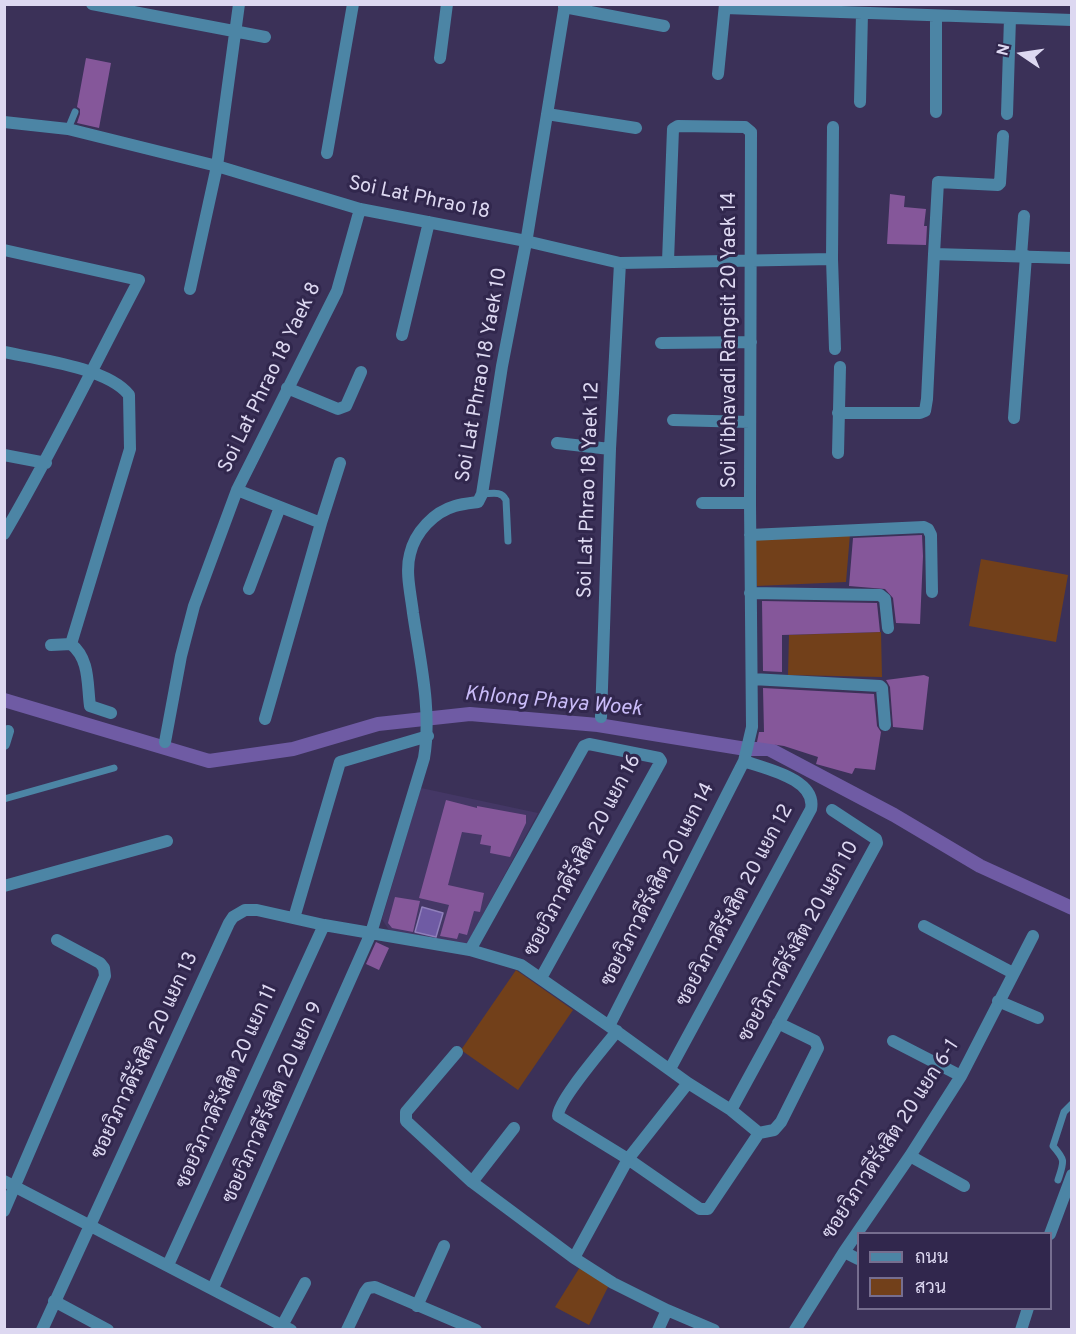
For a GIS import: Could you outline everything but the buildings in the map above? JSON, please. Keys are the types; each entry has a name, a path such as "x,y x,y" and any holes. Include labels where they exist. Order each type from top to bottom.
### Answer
{"street":[{"path":"92,4 265,37"},
{"path":"190,289 217,166 239,4"},
{"path":"327,153 352,4"},
{"path":"440,58 447,4"},
{"path":"564,6 664,26"},
{"name":"Soi Lat Phrao 18 Yaek 10","path":"370,933 424,758 428,736 427,709 410,585 409,555 420,532 438,514 455,506 478,502 482,494 564,6"},
{"path":"718,74 725,6 1071,20"},
{"path":"860,102 862,13"},
{"path":"936,16 936,112"},
{"path":"1007,114 1010,18"},
{"path":"547,114 636,128"},
{"name":"Soi Lat Phrao 18","path":"4,122 68,129 217,166 360,209 526,241 620,263 832,259"},
{"name":"Soi Vibhavadi Rangsit 20 Yaek 14","path":"668,261 673,129 678,126 745,127 751,132 752,728 744,761"},
{"path":"833,127 832,259 835,349"},
{"path":"838,413 920,413 925,411 938,182 998,185 1003,136"},
{"name":"Soi Lat Phrao 18 Yaek 8","path":"321,523 237,490 337,291 360,209"},
{"path":"1014,418 1024,216"},
{"path":"402,335 429,222"},
{"path":"4,250 139,280 46,463 4,534"},
{"path":"934,254 1071,258"},
{"name":"Soi Lat Phrao 18 Yaek 12","path":"601,717 610,449 620,263"},
{"path":"661,343 751,342"},
{"path":"4,352 91,371 125,390 129,395 130,449 71,644"},
{"path":"838,453 840,367"},
{"path":"287,388 342,409 346,406 361,372"},
{"path":"673,420 750,422"},
{"path":"557,442 610,449"},
{"path":"4,455 46,463"},
{"path":"265,719 340,464"},
{"path":"165,742 181,656 194,606 237,490"},
{"path":"702,503 750,503"},
{"path":"249,589 280,507"},
{"path":"750,536 924,527 931,535 932,592"},
{"path":"750,593 880,595 885,599 888,628"},
{"path":"51,645 71,644 77,649 86,668 90,706 111,713"},
{"path":"752,679 880,686 885,725"},
{"path":"4,744 8,731"},
{"path":"428,736 340,762 294,918 470,950 521,966 613,1028 688,1083 731,1110 759,1133"},
{"name":"ซอยวิภาวดีรังสิต 20 แยก 16","path":"470,950 584,746 589,744 654,756 661,761 541,978"},
{"name":"ซอยวิภาวดีรังสิต 20 แยก 14","path":"628,1159 558,1116 559,1108 613,1028 744,761"},
{"name":"ซอยวิภาวดีรังสิต 20 แยก 12","path":"670,1069 811,809 812,798 796,781 744,761"},
{"name":"ซอยวิภาวดีรังสิต 20 แยก 10","path":"731,1110 877,841 832,810"},
{"path":"4,886 167,841"},
{"name":"ซอยวิภาวดีรังสิต 20 แยก 13","path":"42,1329 229,923 233,917 244,910 257,910 294,918"},
{"name":"ซอยวิภาวดีรังสิต 20 แยก 11","path":"168,1265 324,925"},
{"path":"924,926 1013,973"},
{"name":"ซอยวิภาวดีรังสิต 20 แยก 9","path":"213,1288 370,933"},
{"name":"ซอยวิภาวดีรังสิต 20 แยก 6-1","path":"858,1232 961,1076 1033,936"},
{"path":"4,1211 10,1184 105,976 104,968 100,963 57,940"},
{"path":"998,1001 1038,1018"},
{"path":"628,1159 694,1205 708,1209 759,1133 774,1130 781,1122 818,1048 814,1041 778,1023"},
{"path":"893,1041 961,1076"},
{"path":"457,1052 406,1112 405,1117 408,1124 472,1182 574,1258 613,1283 667,1310 714,1329"},
{"path":"574,1258 628,1159 688,1083"},
{"path":"472,1182 513,1128"},
{"path":"910,1156 964,1186"},
{"path":"1051,1232 1071,1175"},
{"path":"10,1184 287,1327 305,1283"},
{"name":"ซอยวิภาวดีรังสิต 20 แยก 6-1","path":"795,1329 857,1233"},
{"path":"417,1306 444,1246"},
{"path":"844,1252 857,1258"},
{"path":"347,1329 362,1296 368,1288 375,1287 476,1329"},
{"path":"54,1301 108,1329"},
{"path":"658,1329 667,1310"},
{"path":"1022,1329 1027,1310"}],"lane":[{"path":"68,129 75,112"},
{"path":"482,494 500,493 504,495 508,542"},
{"path":"4,799 114,768"},
{"path":"1058,1180 1064,1158 1053,1146 1064,1113 1071,1104"}],"shaded area":[{"path":"421,788 538,813 467,944 390,932 382,919"},
{"path":"422,907 443,913 436,937 415,932"}],"green space":[{"path":"850,534 846,582 757,586 755,539"},
{"path":"981,559 1068,575 1056,642 969,626"},
{"path":"881,632 882,677 788,675 789,635"},
{"path":"516,970 573,1010 518,1090 461,1050"},
{"path":"580,1267 609,1285 589,1325 555,1307"}],"waterway":[{"name":"Khlong Phaya Woek","path":"4,700 209,761 293,749 378,724 470,714 598,725 746,749 769,749 894,815 980,866 1072,908"}]}
